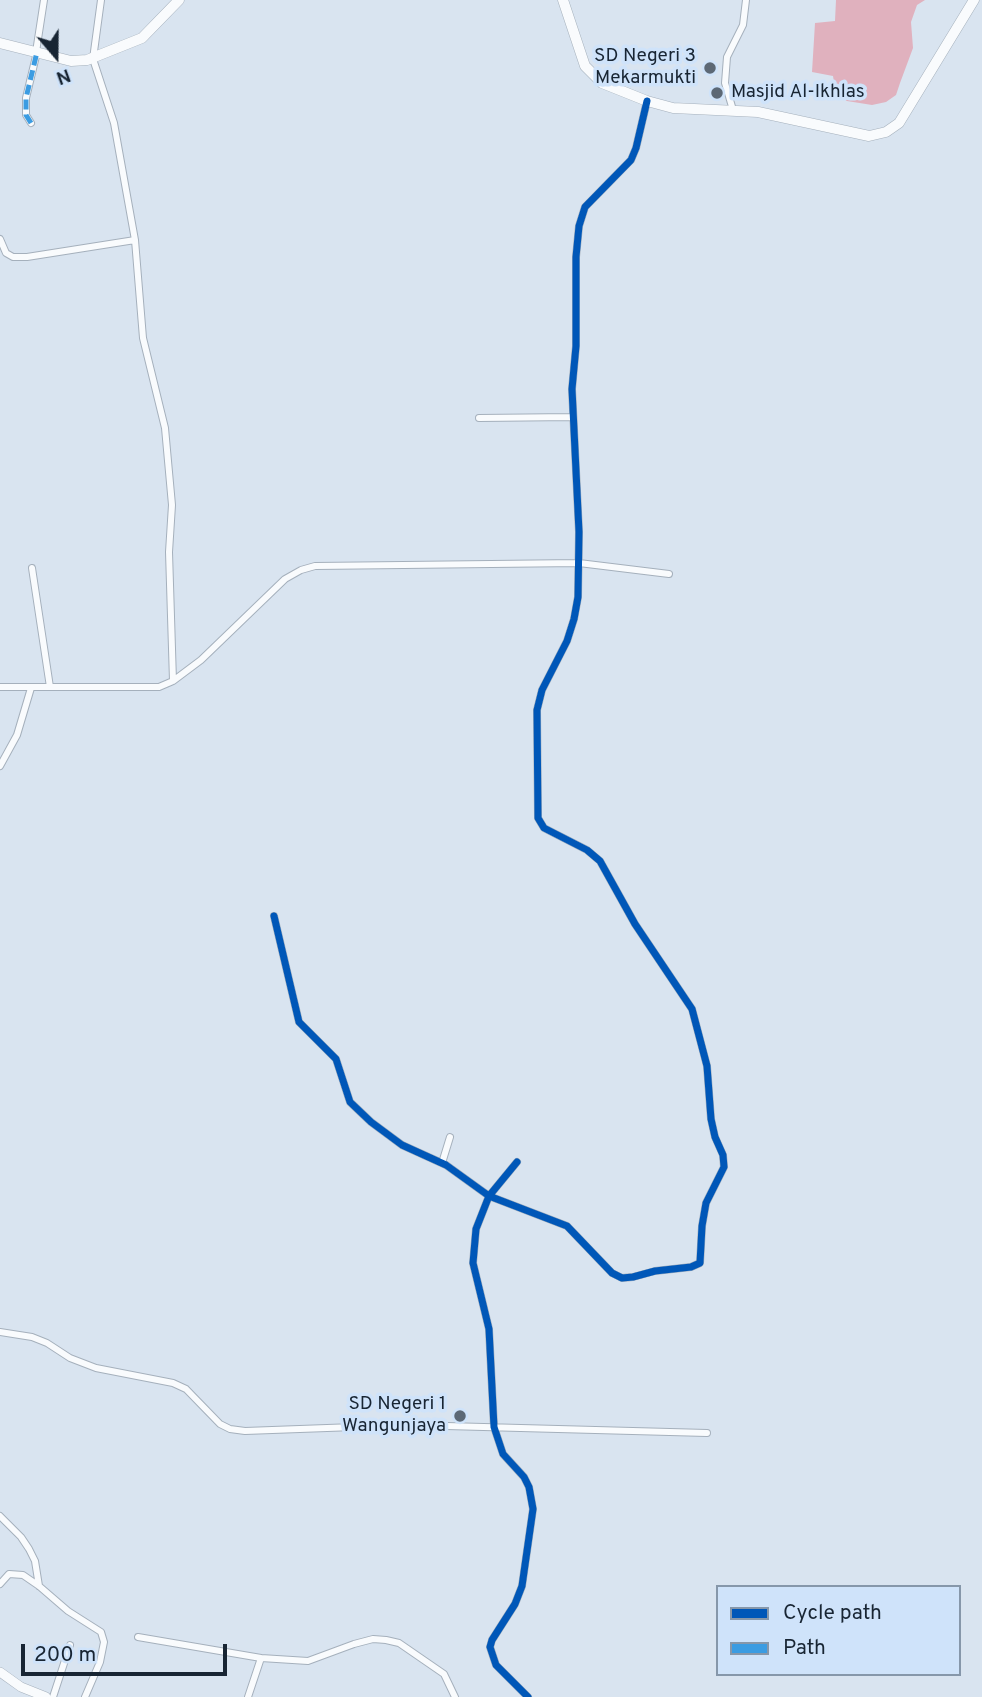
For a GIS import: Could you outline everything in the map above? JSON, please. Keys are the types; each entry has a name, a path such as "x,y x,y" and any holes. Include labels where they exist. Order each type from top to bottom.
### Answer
{"highway":[{"path":"0,43 71,61 93,58 142,38 179,0"},
{"path":"563,0 589,71 602,83 647,101 691,110 758,112 869,136 886,132 900,123 974,0"}],"main road":[{"path":"0,1672 21,1687 46,1697"}],"street":[{"path":"31,123 26,116 26,98 44,0"},
{"path":"101,0 93,58 114,123 135,240 143,338 165,428 171,492 169,552 173,681"},
{"path":"733,110 725,83 727,57 743,25 746,0"},
{"path":"274,916 299,1022 336,1059 350,1102 371,1122 402,1145 442,1163 489,1196 567,1226 612,1273 622,1278 691,1267 700,1263 706,1203 723,1167 723,1156 711,1119 707,1066 692,1009 635,924 600,861 587,850 544,828 538,818 537,710 542,690 575,619 578,597 572,389 576,346 576,257 579,226 585,207 631,160 647,101"},
{"path":"0,239 6,253 13,257 135,240"},
{"path":"479,418 572,417"},
{"path":"0,687 159,687 173,681 201,660 285,579 315,566 579,563 669,574"},
{"path":"32,568 50,687"},
{"path":"0,766 17,735 31,688"},
{"path":"442,1163 450,1137"},
{"path":"517,1161 489,1196 476,1229 473,1264 489,1329 494,1427 503,1454 530,1487 533,1509 522,1586 515,1604 490,1647 496,1665 528,1697"},
{"path":"0,1332 15,1332 32,1337 70,1358 96,1368 173,1383 186,1389 220,1424 238,1430 409,1425 707,1433"},
{"path":"0,1516 29,1549 35,1561 39,1586"},
{"path":"0,1584 5,1576 14,1573 28,1578 103,1636 100,1662 85,1697"},
{"path":"138,1637 261,1658 308,1661 373,1639 386,1640 398,1643 444,1674 455,1697"},
{"path":"53,1697 70,1645"},
{"path":"248,1697 261,1658"}],"shaded area":[{"path":"836,0 925,0 917,5 911,22 913,48 896,95 886,102 872,105 847,101 836,94 833,76 812,72 815,23 835,21"}],"marked path":[{"path":"31,123 26,115 26,98 37,52"}],"cycle path":[{"path":"517,1162 489,1196 567,1226 612,1273 622,1278 633,1277 700,1263 706,1203 724,1167 723,1155 711,1119 707,1066 692,1009 635,924 600,861 587,850 544,828 538,818 537,710 542,690 567,641 578,597 579,532 572,389 576,346 576,257 579,226 585,207 631,160 647,101"},
{"path":"274,916 299,1022 336,1059 350,1102 402,1145 446,1165 489,1196 476,1229 473,1263 489,1329 494,1427 503,1454 524,1477 529,1487 533,1509 522,1586 515,1604 490,1647 496,1665 528,1697"}],"place":[{"name":"SD Negeri 3 Mekarmukti","path":"710,68"},
{"name":"Masjid Al-Ikhlas","path":"717,93"},
{"name":"SD Negeri 1 Wangunjaya","path":"460,1416"}]}
